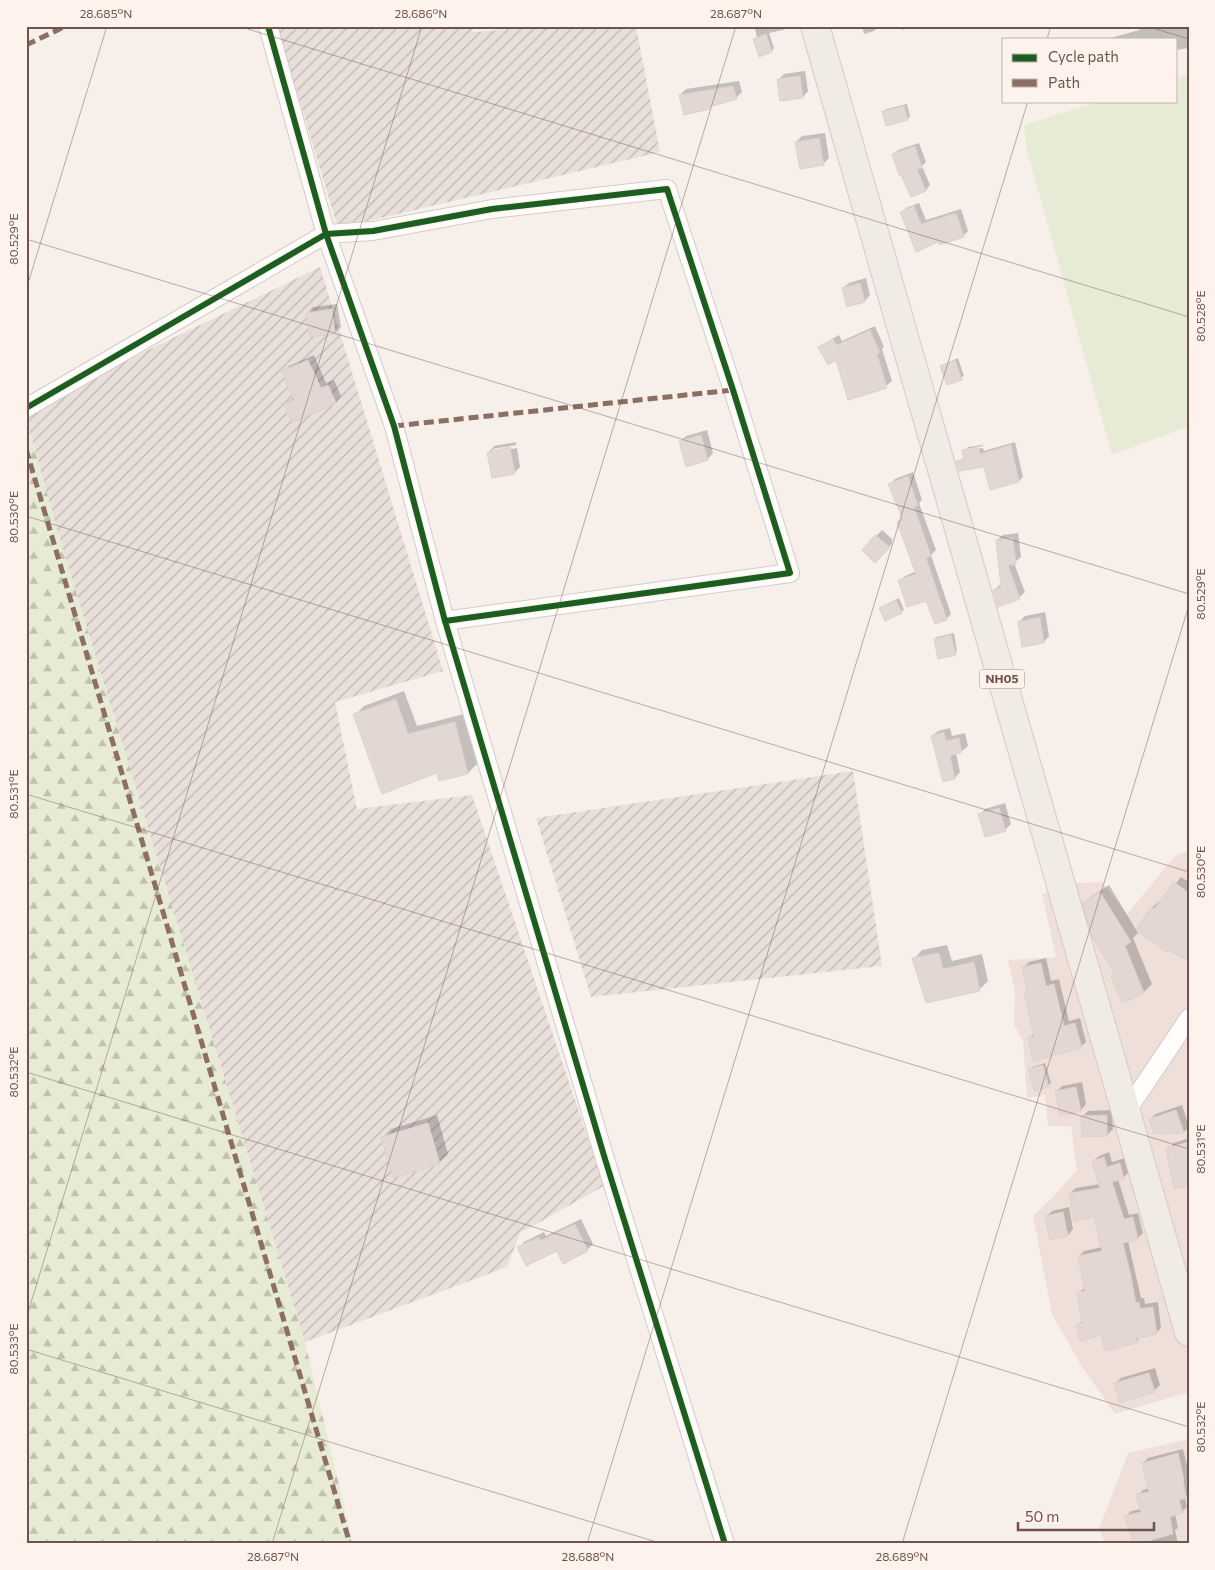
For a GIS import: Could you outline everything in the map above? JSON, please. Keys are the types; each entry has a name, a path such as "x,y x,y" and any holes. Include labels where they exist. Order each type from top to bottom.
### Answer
{"main road":[{"name":"NH05","path":"815,26 1189,1332"}],"street":[{"path":"268,26 326,234 394,426 445,621 602,1150 725,1544"},
{"path":"26,408 326,234 373,231 492,209 667,189 733,390 790,573 445,621"},
{"path":"1126,1112 1189,1018"}],"shaded area":[{"path":"277,26 472,26 473,32 548,26 636,26 660,152 338,228"},
{"path":"320,267 443,671 335,702 357,809 472,795 604,1186 520,1233 507,1267 305,1342 58,533 26,418 26,409"},
{"path":"853,771 882,966 591,997 536,818"},
{"path":"1189,850 1189,1392 1115,1414 1082,1367 1052,1314 1033,1216 1077,1170 1071,1126 1048,1126 1045,1095 1027,1098 1023,1040 1014,1025 1015,992 1008,960 1056,957 1042,894 1076,883 1102,882 1127,914 1174,857"},
{"path":"1189,1439 1189,1544 1106,1544 1099,1529 1128,1453"}],"green space":[{"path":"1189,74 1189,426 1112,455 1026,147 1024,125 1098,102 1178,102 1178,77"},
{"path":"26,418 58,533 305,1342 353,1544 26,1544"}],"building":[{"path":"766,34 772,52 759,57 753,39"},
{"path":"800,76 803,98 780,101 777,79"},
{"path":"733,86 737,99 709,107 710,109 684,115 679,95"},
{"path":"904,106 908,120 886,126 882,111"},
{"path":"819,138 824,165 800,169 795,142"},
{"path":"915,146 922,168 917,169 926,191 911,197 901,175 899,175 892,154"},
{"path":"914,206 921,224 956,213 964,237 939,245 938,242 916,252 900,212"},
{"path":"860,283 865,302 847,307 842,288"},
{"path":"332,309 335,334 310,337 306,313"},
{"path":"870,330 880,353 877,354 887,388 848,400 836,360 828,365 818,347 833,339 837,345"},
{"path":"308,360 321,388 328,385 336,403 292,423 284,404 294,400 281,371"},
{"path":"955,360 962,380 947,385 940,366"},
{"path":"701,435 708,460 686,467 679,441"},
{"path":"1011,445 1019,482 990,490 984,467 959,471 956,461 964,459 962,450 979,448 980,454"},
{"path":"510,447 515,474 492,478 487,452"},
{"path":"908,476 918,506 914,507 931,556 926,558 947,620 935,624 926,601 907,607 898,580 916,574 897,522 903,520 888,484"},
{"path":"875,535 890,547 875,563 862,550"},
{"path":"1013,538 1016,564 1008,565 1020,599 998,607 993,590 1001,587 996,540"},
{"path":"896,600 902,613 885,621 879,608"},
{"path":"1040,617 1044,643 1022,647 1018,622"},
{"path":"951,635 956,655 938,659 934,639"},
{"path":"396,699 408,734 455,722 468,774 439,781 437,773 382,794 353,714"},
{"path":"944,732 946,741 959,738 962,752 950,756 955,779 943,782 931,736"},
{"path":"999,808 1006,831 985,837 978,814"},
{"path":"1174,882 1189,893 1189,961 1168,950 1167,952 1136,930 1151,907 1154,909"},
{"path":"1100,892 1131,942 1125,946 1144,993 1122,1003 1111,976 1115,974 1092,937 1082,903"},
{"path":"939,953 943,969 974,962 980,991 926,1003 912,958"},
{"path":"1041,963 1046,986 1054,984 1064,1026 1075,1023 1082,1048 1033,1061 1028,1037 1034,1036 1024,992 1027,991 1022,967"},
{"path":"1043,1065 1049,1087 1034,1091 1028,1069"},
{"path":"1076,1087 1081,1111 1060,1116 1055,1091"},
{"path":"1176,1110 1184,1133 1154,1134 1149,1119"},
{"path":"1107,1115 1107,1136 1082,1137 1081,1116"},
{"path":"428,1123 440,1164 393,1178 381,1137"},
{"path":"1189,1142 1189,1186 1174,1189 1166,1148"},
{"path":"1104,1157 1107,1167 1120,1163 1124,1179 1112,1182 1124,1219 1133,1217 1138,1240 1123,1243 1136,1303 1139,1302 1140,1309 1153,1307 1157,1334 1136,1339 1137,1343 1105,1351 1101,1335 1080,1341 1076,1325 1082,1323 1077,1292 1085,1291 1078,1256 1102,1251 1094,1217 1074,1221 1069,1193 1100,1188 1092,1161"},
{"path":"1063,1212 1068,1236 1050,1240 1045,1216"},
{"path":"575,1224 588,1251 563,1264 557,1251 526,1266 517,1247 539,1237 540,1241"},
{"path":"1149,1373 1155,1392 1120,1403 1114,1383"},
{"path":"1178,1453 1186,1498 1179,1500 1183,1513 1170,1517 1173,1534 1151,1540 1152,1544 1134,1544 1124,1516 1141,1512 1136,1494 1149,1492 1142,1463"}],"marked path":[{"path":"26,45 66,26"},
{"path":"394,426 733,390"},
{"path":"26,449 350,1544"}],"cycle path":[{"path":"268,26 326,234 394,426 445,621 605,1159 725,1544"},
{"path":"26,408 326,234 373,231 492,209 667,189 733,390 790,573 445,621"}]}
